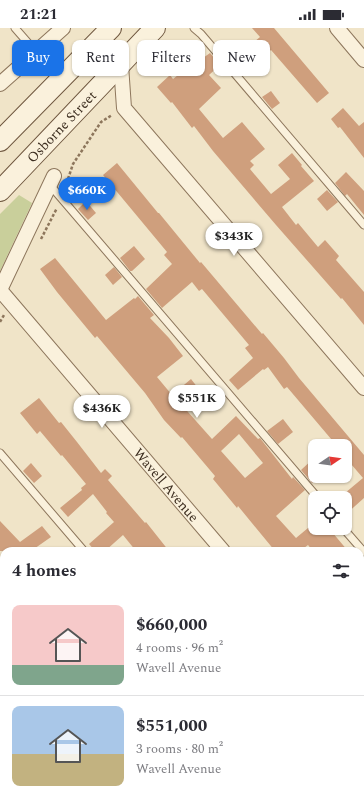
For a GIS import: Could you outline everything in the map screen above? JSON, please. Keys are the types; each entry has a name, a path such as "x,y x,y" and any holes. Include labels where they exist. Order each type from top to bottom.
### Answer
{"main road":[{"path":"0,141 110,28"},
{"name":"Osborne Street","path":"129,56 155,28"},
{"name":"Osborne Street","path":"0,191 110,76"}],"street":[{"path":"50,40 63,28"},
{"path":"337,28 364,60"},
{"path":"0,84 12,73"},
{"path":"122,76 124,108 364,388"},
{"name":"Wavell Avenue","path":"52,181 0,290 220,547"}],"lane":[{"path":"15,28 26,40"},
{"path":"194,28 201,34 364,225"},
{"path":"52,181 312,491"},
{"path":"0,452 81,547"},
{"path":"350,535 360,547"}],"green space":[{"path":"19,195 32,203 0,271 0,214"}],"building":[{"path":"252,28 274,28 329,93 317,103 271,50 270,51 270,40 256,40 260,37"},
{"path":"210,53 213,57 213,71 209,75 221,88 199,109 223,138 242,122 265,149 250,161 254,165 250,169 271,194 290,179 278,165 292,153 302,165 301,166 314,181 282,207 296,225 298,223 318,247 325,240 339,256 336,260 364,292 364,325 342,298 341,299 276,225 213,151 194,126 192,128 172,102 171,103 157,87 169,76 173,79 177,76 205,76 205,57"},
{"path":"271,91 280,103 272,109 262,97"},
{"path":"343,108 359,126 364,122 364,158 340,127 338,128 331,119"},
{"path":"117,163 200,263 201,262 262,334 263,333 350,439 331,439 287,387 284,389 268,367 264,370 263,369 238,390 229,380 253,358 245,348 249,345 202,289 199,291 192,282 162,308 146,289 172,264 164,255 167,252 103,175"},
{"path":"346,172 364,191 364,215 347,194 345,196 335,183"},
{"path":"327,190 338,202 327,211 317,199"},
{"path":"86,201 96,213 88,220 78,209"},
{"path":"134,246 145,259 132,271 130,271 120,258"},
{"path":"55,258 106,320 138,296 154,315 150,318 169,338 183,356 157,377 172,395 191,379 198,388 180,403 212,439 236,416 258,439 260,438 292,479 293,477 305,490 276,516 296,538 308,528 308,535 335,535 345,547 310,547 308,545 305,547 272,547 238,506 237,508 213,479 215,476 182,437 181,438 164,420 145,393 97,336 95,338 40,269","holes":["239,434 263,463 245,478 221,451"]},
{"path":"114,267 122,277 113,285 105,275"},
{"path":"39,398 59,423 61,422 101,473 105,469 112,476 108,480 145,523 146,522 166,547 133,547 123,535 110,547 92,547 89,544 114,522 93,494 68,517 60,508 82,490 81,488 86,484 40,431 37,434 20,413"},
{"path":"283,419 293,432 278,444 267,431"},
{"path":"352,441 364,455 364,498 352,509 352,491 347,491 363,478 352,465"},
{"path":"31,463 42,476 34,483 23,471"},
{"path":"308,464 308,478 301,470"},
{"path":"0,521 20,542 42,526 51,537 37,547 0,547"}]}
